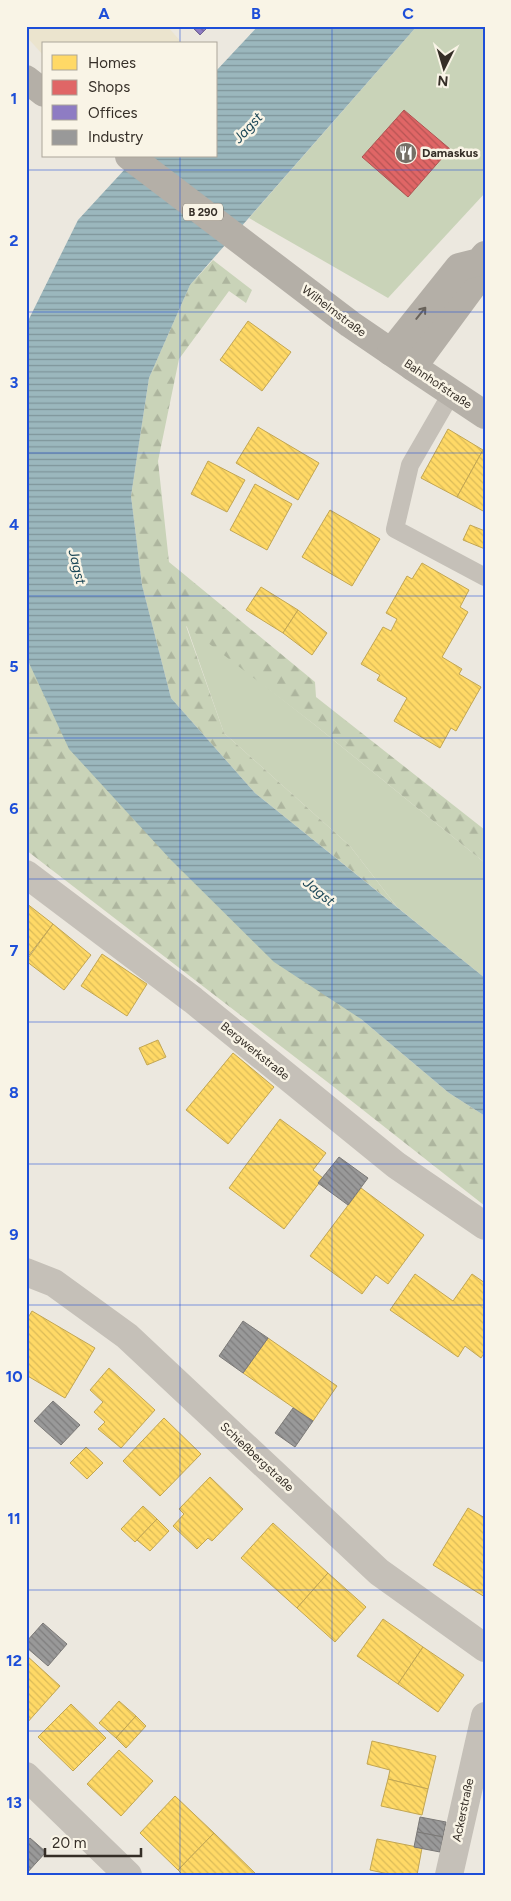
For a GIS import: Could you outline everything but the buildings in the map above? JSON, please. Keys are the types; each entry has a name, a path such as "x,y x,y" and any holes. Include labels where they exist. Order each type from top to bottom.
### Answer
{"main road":[{"path":"26,80 42,91"},
{"name":"Wilhelmstraße","path":"132,158 350,324 391,352"},
{"path":"391,352 458,267 482,259"},
{"path":"413,367 477,280 482,259"},
{"name":"Bahnhofstraße","path":"391,352 485,416"}],"street":[{"name":"Bergwerkstraße","path":"26,874 193,1000 396,1165 485,1226"},
{"name":"Schießbergstraße","path":"26,1272 54,1283 127,1336 380,1572 485,1648"},
{"name":"Ackerstraße","path":"449,1875 485,1716"},
{"path":"26,1776 128,1875"}],"lane":[{"path":"451,394 410,465 395,529 485,577"}],"green space":[{"path":"417,26 485,26 485,193 388,298 249,218"},
{"path":"213,260 252,290 246,303 229,291 179,359 158,461 169,562 315,682 316,697 485,830 485,863 315,725 186,626 224,733 350,846 397,907 255,793 171,698 142,585 131,496 149,378 190,285"},
{"path":"186,624 315,725 485,863 485,978 397,907 350,846 224,733"},
{"path":"26,655 29,663 361,1019 449,1093 485,1116 485,1206 26,850"}],"shaded area":[{"path":"26,26 167,26 181,42 42,42 42,54 26,36"}],"water":[{"name":"Jagst","path":"258,26 417,26 190,285 149,378 131,496 142,585 171,698 255,793 485,978 485,1116 449,1093 361,1019 274,962 171,860 69,749 26,655 26,325 78,220 135,158 218,158 218,69"}],"place":[{"name":"Damaskus","path":"406,153"}]}
